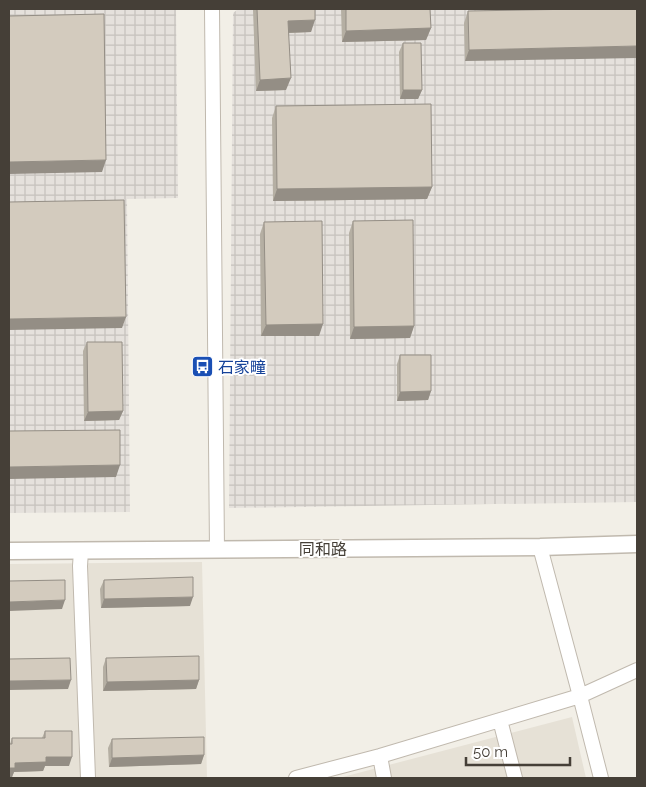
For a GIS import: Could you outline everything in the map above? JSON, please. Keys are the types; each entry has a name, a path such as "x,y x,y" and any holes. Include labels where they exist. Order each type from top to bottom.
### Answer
{"street":[{"path":"212,9 217,550"},
{"name":"同和路","path":"9,551 540,547 637,544"},
{"path":"540,547 601,778"},
{"path":"81,551 88,778"},
{"path":"296,778 380,756 580,696 637,670"},
{"path":"500,720 515,778"},
{"path":"380,756 384,778"}],"shaded area":[{"path":"9,9 176,9 178,198 127,199 130,512 9,513"},
{"path":"238,9 637,9 637,502 229,508 233,13"},
{"path":"202,562 207,778 9,778 9,564"},
{"path":"572,717 586,778 339,778"}],"building":[{"path":"257,9 315,9 315,20 288,21 291,78 260,80"},
{"path":"346,9 430,9 431,28 346,31"},
{"path":"637,9 637,46 469,50 468,11"},
{"path":"104,14 106,160 9,162 9,16"},
{"path":"403,43 421,43 422,90 403,90"},
{"path":"431,104 432,187 277,189 276,106"},
{"path":"124,200 126,317 9,319 9,202"},
{"path":"413,220 414,326 354,327 353,221"},
{"path":"322,221 323,324 266,325 264,222"},
{"path":"87,342 122,342 123,411 88,412"},
{"path":"400,355 431,355 431,391 400,392"},
{"path":"120,430 120,465 9,467 9,431"},
{"path":"193,577 193,597 104,599 104,580"},
{"path":"65,580 65,600 9,602 9,581"},
{"path":"199,656 199,680 107,682 106,658"},
{"path":"70,658 71,680 9,681 9,659"},
{"path":"45,731 72,731 72,757 46,757 46,762 15,763 15,768 9,768 9,744 12,744 12,738 45,738"},
{"path":"204,737 204,755 112,758 112,739"}],"place":[{"name":"石家疃","path":"202,367"}]}
